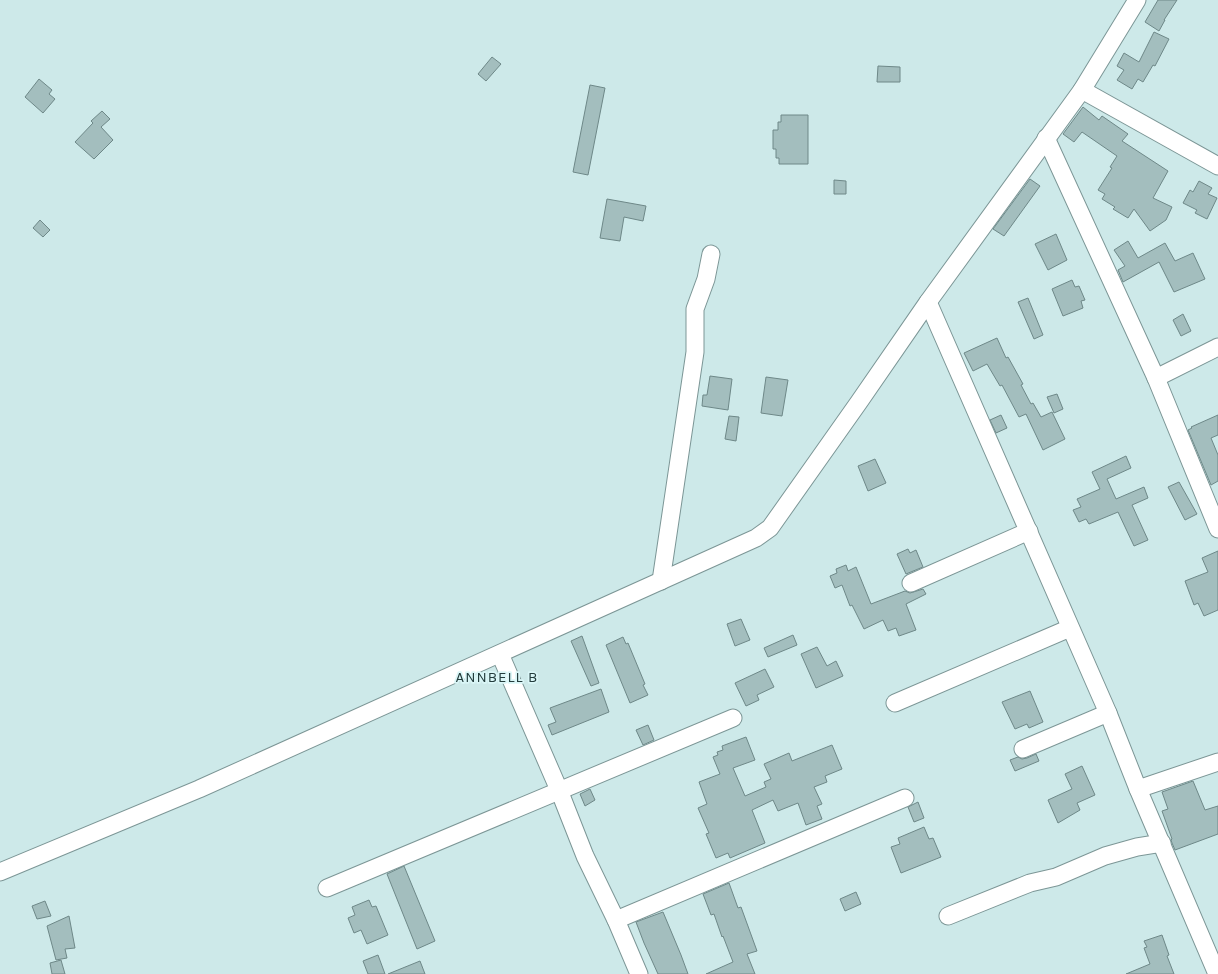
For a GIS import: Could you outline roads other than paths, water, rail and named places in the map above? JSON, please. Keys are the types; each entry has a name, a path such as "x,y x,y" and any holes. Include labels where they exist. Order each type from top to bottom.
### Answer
{"street":[{"path":"0,872 199,789 756,538 770,528 860,402 928,302 1082,90 1136,0"},
{"path":"1082,90 1218,166"},
{"path":"1046,138 1156,378 1218,529"},
{"path":"661,581 695,352 695,309 706,279 711,254"},
{"path":"928,302 1108,713 1138,790 1214,955 1217,974"},
{"path":"1156,378 1218,347"},
{"path":"911,582 1029,531"},
{"path":"895,703 1070,628"},
{"path":"500,654 585,856 616,920 639,974"},
{"path":"1023,749 1108,713"},
{"path":"327,888 732,718"},
{"path":"1138,790 1218,763"},
{"path":"616,920 905,798"},
{"path":"948,916 1030,883 1056,877 1105,856 1137,846 1162,844"}],"district":[{"name":"ANNBELL B","path":"497,677"}]}
